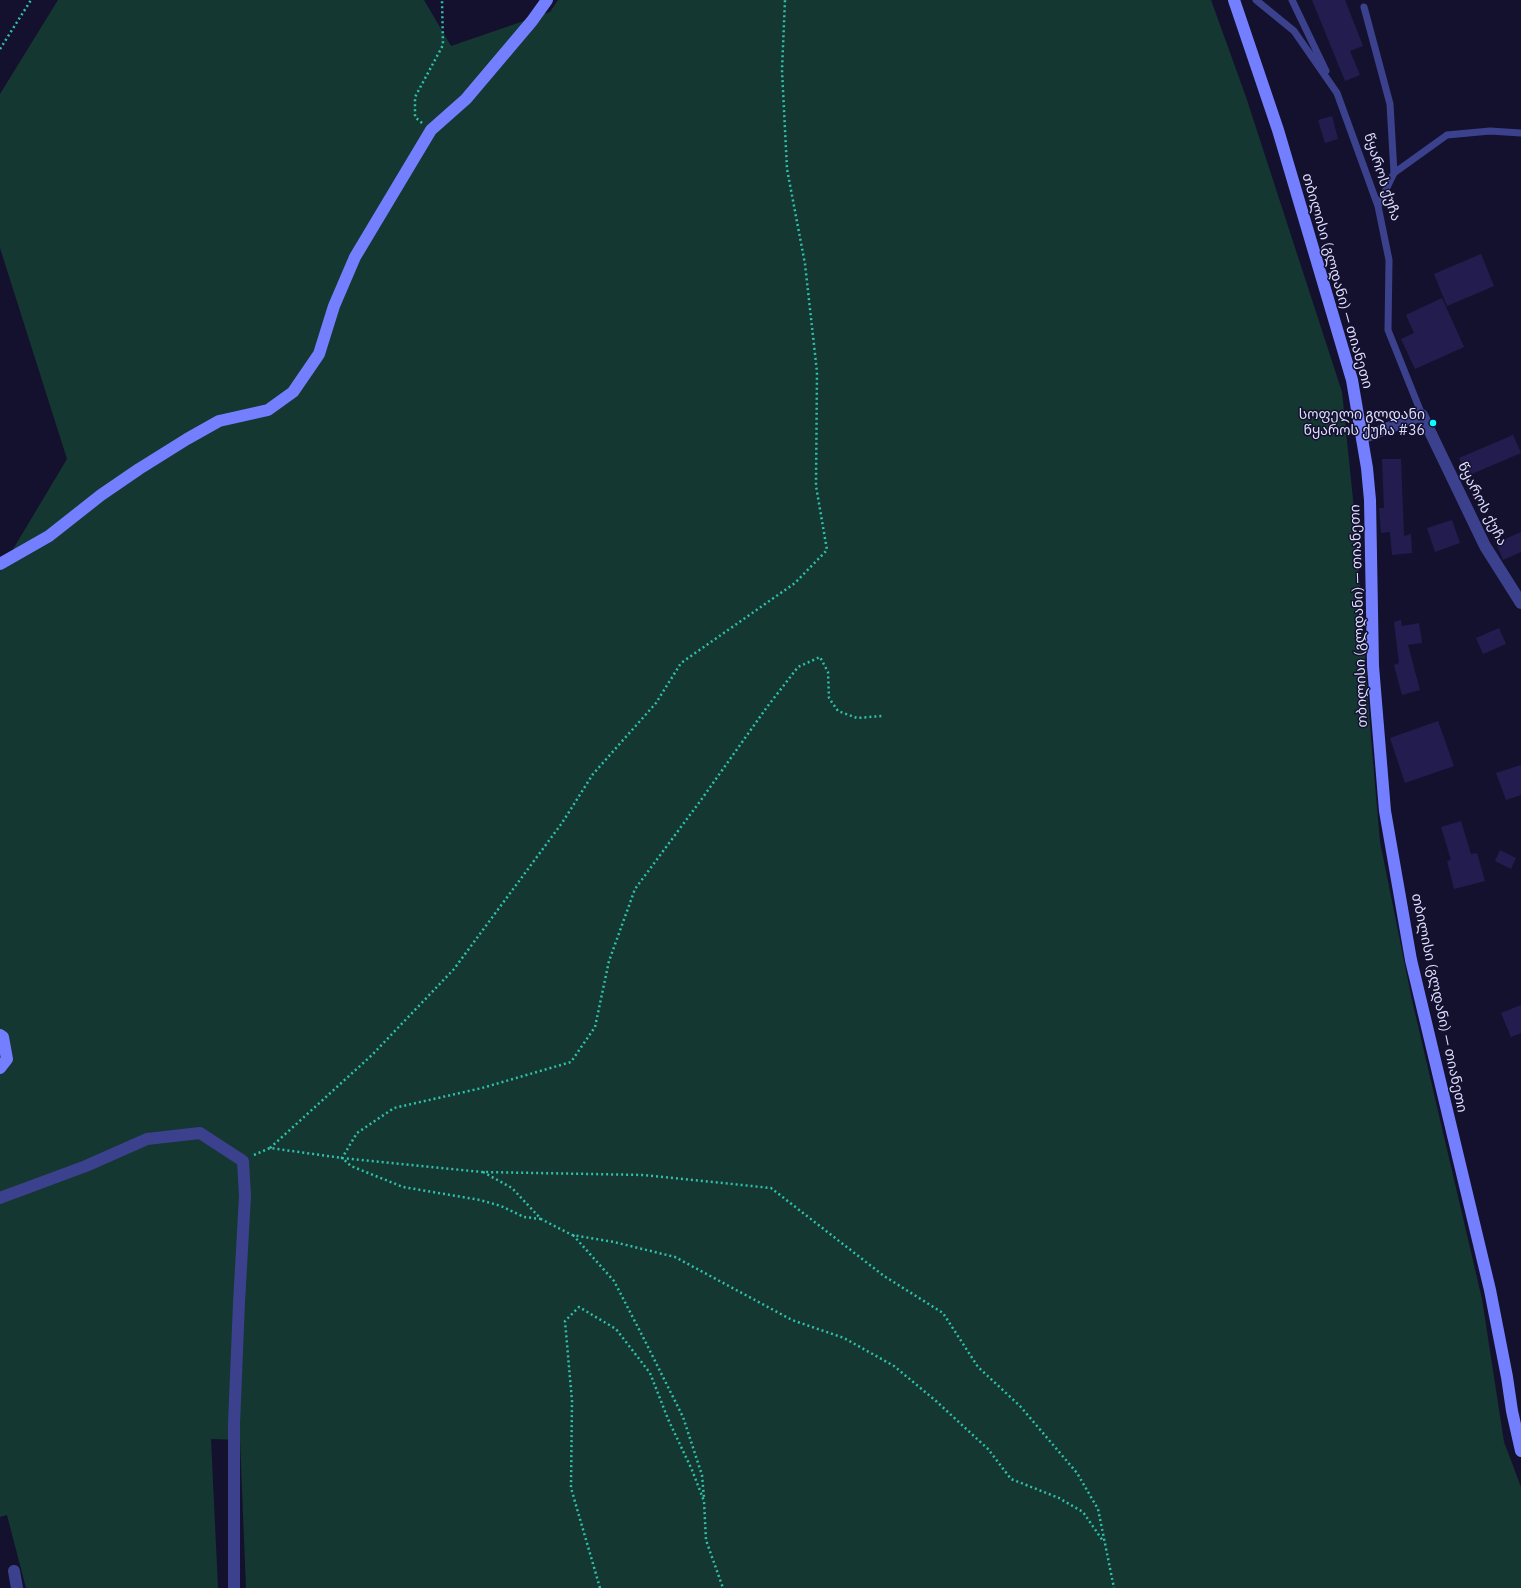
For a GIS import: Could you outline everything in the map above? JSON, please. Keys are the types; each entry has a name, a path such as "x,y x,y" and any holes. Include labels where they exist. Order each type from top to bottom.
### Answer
{"main road":[{"path":"0,564 48,536 126,478 187,439 219,421 268,410 293,392 319,354 334,306 355,257 431,130 466,99 532,21 546,0"},
{"name":"თბილისი (გლდანი) — თიანეთი","path":"1234,0 1278,130 1352,380 1362,438 1370,500 1373,666 1385,811 1411,960 1490,1290 1512,1411 1521,1450"},
{"path":"0,1035 3,1037 8,1059 0,1068"}],"street":[{"path":"1362,438 1422,414"},
{"name":"წყაროს ქუჩა","path":"1422,414 1485,546 1521,603"},
{"path":"0,1198 86,1166 147,1140 200,1133 243,1161 245,1196 234,1417 234,1588"},
{"path":"14,1571 17,1588"}],"lane":[{"name":"წყაროს ქუჩა","path":"1256,0 1294,31 1337,93 1378,206 1389,260 1388,330 1422,414"},
{"path":"1292,0 1337,93"},
{"path":"1364,7 1390,104 1394,173"},
{"path":"1378,206 1394,173 1447,135 1490,131 1521,133"}],"path":[{"path":"0,49 31,0"},
{"path":"431,130 415,117 415,97 443,45 442,0"},
{"path":"243,1161 270,1148 372,1055 454,968 562,823 593,774 656,703 681,663 795,583 827,550 816,486 816,365 805,264 787,168 782,70 785,0"},
{"path":"342,1158 357,1133 394,1108 482,1088 571,1062 595,1027 609,961 635,889 701,800 766,707 798,666 820,657 828,672 829,698 838,711 857,718 882,716"},
{"path":"270,1148 342,1158 482,1172 644,1175 771,1188 884,1276 943,1313 978,1367 1020,1406 1077,1473 1098,1509 1114,1588"},
{"path":"342,1158 351,1166 402,1187 480,1200 501,1206 524,1217 541,1219"},
{"path":"482,1172 512,1188 541,1219 572,1235 614,1242 675,1257 792,1320 844,1338 888,1362 936,1401 988,1449 1011,1479 1059,1498 1083,1512 1105,1543"},
{"path":"572,1235 614,1281 683,1417 702,1475 706,1540 723,1588"},
{"path":"600,1588 571,1488 572,1401 565,1321 579,1307 616,1329 650,1373 668,1419 692,1470 704,1501"}],"green space":[{"path":"58,0 424,0 451,46 550,12 558,0 1211,0 1246,97 1342,392 1355,519 1380,842 1412,1000 1482,1299 1504,1442 1521,1487 1521,1588 246,1588 240,1440 211,1439 218,1588 26,1588 7,1515 0,1517 0,571 67,459 0,248 0,94"}],"building":[{"path":"1312,0 1345,0 1363,46 1350,51 1360,75 1345,81"},
{"path":"1332,116 1338,139 1325,143 1318,120"},
{"path":"1481,254 1494,286 1447,306 1434,274"},
{"path":"1442,298 1464,347 1415,369 1401,339 1414,333 1406,315"},
{"path":"1513,435 1521,453 1467,476 1459,458"},
{"path":"1382,459 1401,459 1404,536 1411,534 1412,553 1392,555 1390,532 1381,533 1379,508 1384,508"},
{"path":"1452,520 1460,543 1435,552 1427,528"},
{"path":"1521,532 1521,552 1503,560 1496,543"},
{"path":"1401,620 1402,626 1419,623 1422,643 1408,645 1420,690 1402,695 1394,665 1399,663 1394,622"},
{"path":"1499,628 1506,644 1483,654 1476,638"},
{"path":"1438,721 1454,766 1405,783 1390,738"},
{"path":"1521,765 1521,795 1506,800 1496,773"},
{"path":"1461,821 1471,854 1477,853 1485,881 1454,889 1447,861 1451,860 1441,827"},
{"path":"1500,850 1516,858 1511,869 1495,861"},
{"path":"1521,1005 1521,1033 1511,1037 1501,1013"}],"place":[{"name":"სოფელი გლდანი წყაროს ქუჩა #36","path":"1433,423"}]}
